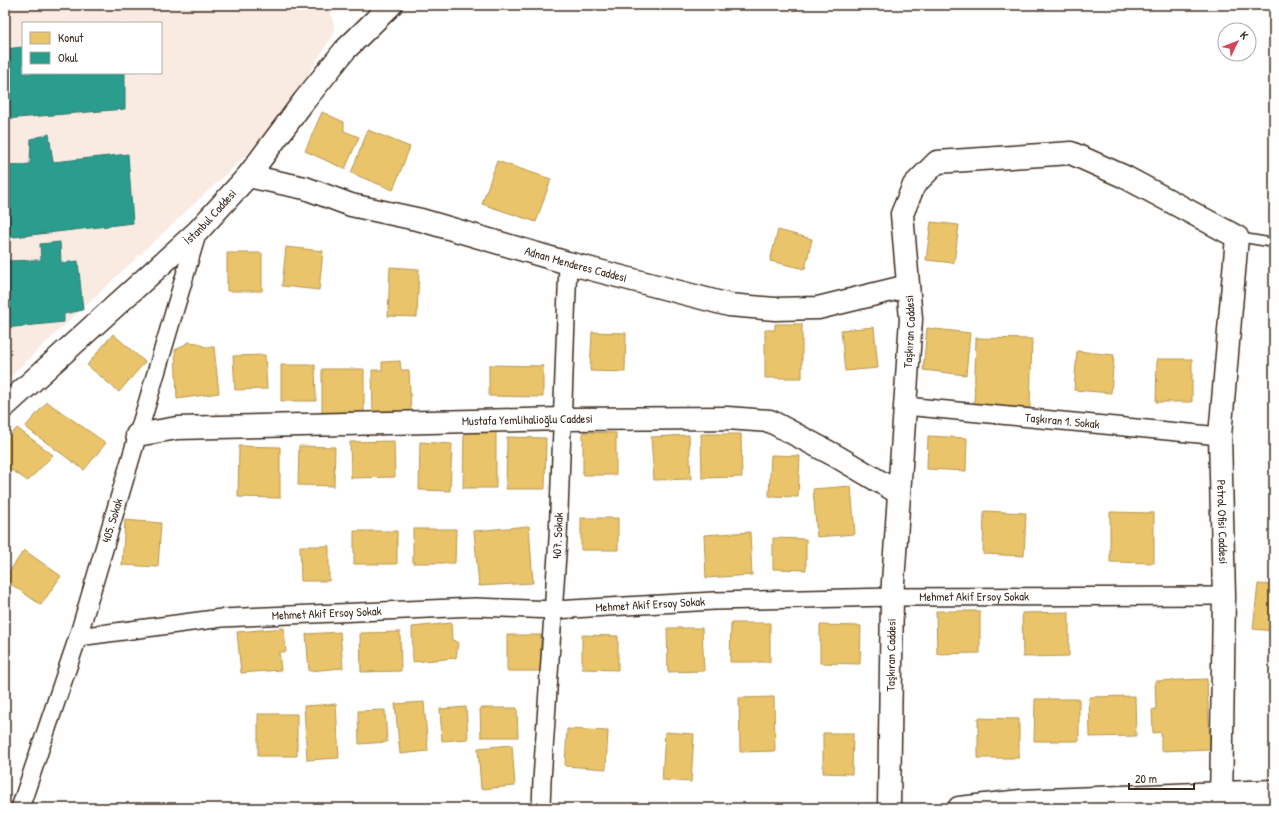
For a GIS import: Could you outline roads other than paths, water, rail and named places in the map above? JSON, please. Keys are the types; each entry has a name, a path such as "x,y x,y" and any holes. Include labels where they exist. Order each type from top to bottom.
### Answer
{"street":[{"name":"İstanbul Caddesi","path":"5,406 198,231 248,176 304,101 345,50 391,5"},
{"name":"Taşkıran Caddesi","path":"889,808 892,597 911,319 902,214 914,185 937,162 1071,153 1126,177 1237,237"},
{"name":"Adnan Menderes Caddesi","path":"248,176 305,188 352,205 421,220 568,262 729,305 775,309 818,308 908,286"},
{"name":"405. Sokak","path":"20,808 78,637 198,231"},
{"name":"Petrol Ofisi Caddesi","path":"1221,800 1224,596 1220,436 1237,237"},
{"name":"407. Sokak","path":"541,808 554,610 564,419 568,262"},
{"name":"Taşkıran 1. Sokak","path":"905,406 1220,436"},
{"name":"Mustafa Yemlihalioğlu Caddesi","path":"137,435 177,428 564,419 727,418 770,421 836,456 899,493"},
{"name":"Mehmet Akif Ersoy Sokak","path":"78,637 222,618 475,607 554,610 714,601 892,597 1224,596"},
{"path":"959,808 1021,801 1221,800 1274,791"}],"lane":[{"path":"1237,237 1274,243"}]}
